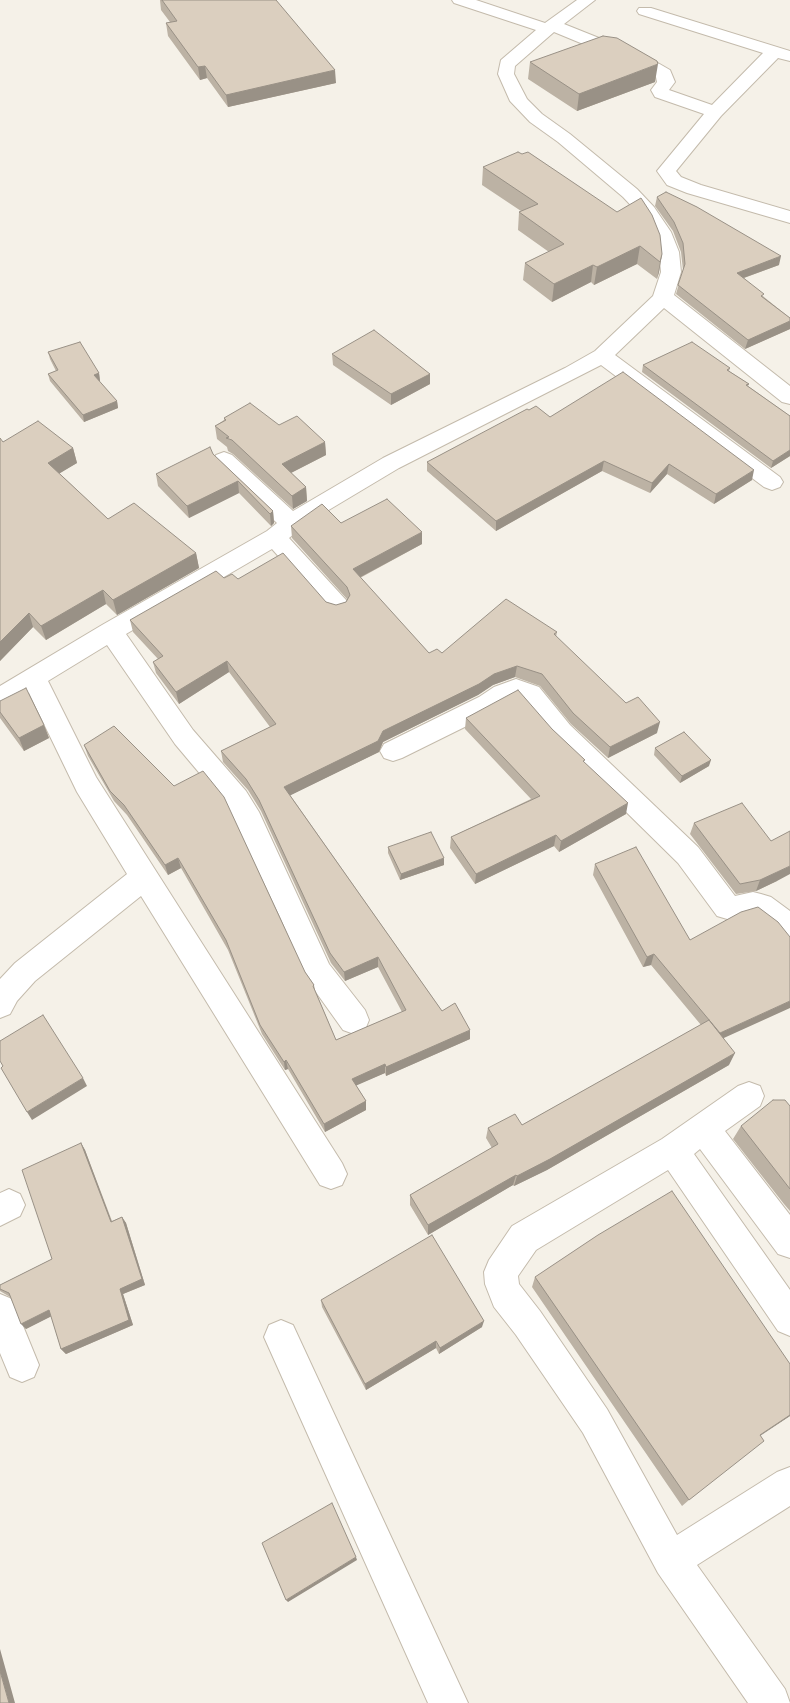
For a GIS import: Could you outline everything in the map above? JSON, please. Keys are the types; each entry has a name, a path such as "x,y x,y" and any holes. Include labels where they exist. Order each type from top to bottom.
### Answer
{"street":[{"path":"460,0 550,27 606,47 619,48 664,74 666,82 660,90 661,93 715,112"},
{"path":"0,698 110,631 284,530 304,514 392,463 572,373 602,356 663,297 671,272 669,252 661,232 647,211 630,193 570,143 536,118 519,101 506,74 507,64 550,27 587,0"},
{"path":"645,12 782,54"},
{"path":"782,54 715,112 666,171 674,181 694,189 790,217"},
{"path":"663,297 790,397"},
{"path":"602,356 772,482"},
{"path":"224,460 284,530 337,606"},
{"path":"110,631 184,737 237,799 249,820 318,972 354,1020"},
{"path":"34,678 86,784 331,1174"},
{"path":"393,751 488,704 503,694 516,689 523,691 537,701 560,732 688,855 727,908 734,909 753,904 761,906 790,927"},
{"path":"0,1005 7,992 25,972 145,876"},
{"path":"749,1096 673,1150 524,1238 501,1272 502,1284 506,1295 528,1323 595,1421 671,1560 771,1703"},
{"path":"703,1128 790,1242"},
{"path":"673,1150 790,1319"},
{"path":"0,1311 22,1365"},
{"path":"280,1337 448,1703"},
{"path":"671,1560 790,1484"}],"building":[{"path":"162,0 276,0 335,70 226,95 205,66 198,67 166,23 177,21"},
{"path":"603,36 617,38 657,61 658,64 579,94 530,62"},
{"path":"518,152 522,154 528,152 617,212 641,198 652,215 660,235 662,254 660,262 640,246 597,267 593,265 554,284 525,263 564,244 519,212 538,204 483,167"},
{"path":"666,192 697,207 781,256 737,273 764,294 761,296 790,318 790,321 748,340 678,285 685,264 683,243 674,222 657,197"},
{"path":"374,330 430,374 391,394 332,354"},
{"path":"80,342 99,373 94,375 117,401 83,415 48,374 58,370 48,352"},
{"path":"692,342 730,368 727,370 749,384 746,385 790,416 790,450 773,461 643,365"},
{"path":"623,372 754,470 716,494 669,464 652,483 604,461 496,521 427,462 527,409 529,410 536,406 550,417"},
{"path":"250,403 279,425 297,416 325,442 282,464 306,487 292,496 215,426 226,420 224,418"},
{"path":"38,421 73,448 48,463 108,519 134,503 196,553 113,600 103,590 41,626 29,613 0,642 0,438 3,442"},
{"path":"210,447 213,454 273,511 270,514 238,481 187,506 156,474"},
{"path":"387,499 422,532 353,569 429,653 437,649 442,653 506,599 557,632 554,634 626,703 638,697 660,722 610,747 573,713 542,674 517,666 494,674 479,684 383,731 378,741 284,787 442,1011 455,1003 470,1030 386,1067 385,1064 352,1079 366,1101 324,1124 286,1060 284,1062 260,1025 226,940 178,858 165,865 124,805 110,791 84,745 114,726 174,786 203,771 224,797 305,972 314,985 336,1040 406,1010 378,957 344,972 330,953 259,800 246,779 221,751 276,724 227,661 176,692 153,662 163,656 130,620 216,571 224,578 232,574 238,579 283,553 326,602 336,605 346,602 350,595 347,587 291,526 322,504 341,523"},
{"path":"26,688 44,725 19,738 0,712 0,701"},
{"path":"518,690 552,729 585,760 583,761 628,803 561,841 556,835 476,874 451,837 540,796 466,718"},
{"path":"684,732 711,760 682,776 655,748"},
{"path":"742,803 771,841 790,831 790,866 760,880 740,884 694,823"},
{"path":"431,832 444,858 401,874 388,847"},
{"path":"636,847 690,940 741,912 758,907 778,922 790,937 790,1001 720,1033 654,954 647,957 595,864"},
{"path":"43,1015 83,1078 27,1112 1,1068 3,1066 0,1061 0,1041"},
{"path":"709,1020 735,1053 550,1159 516,1175 428,1225 410,1195 498,1144 488,1128 515,1114 522,1125"},
{"path":"773,1100 785,1100 790,1106 790,1189 741,1126"},
{"path":"81,1143 111,1222 122,1217 142,1279 120,1289 129,1320 61,1349 49,1310 21,1324 9,1293 0,1289 0,1285 52,1259 22,1170"},
{"path":"672,1191 790,1364 790,1415 760,1435 764,1441 689,1500 535,1277 598,1235"},
{"path":"432,1235 484,1321 440,1348 436,1341 365,1384 321,1300"},
{"path":"332,1503 356,1557 286,1600 262,1543"},
{"path":"0,1671 9,1703 0,1703"}]}
